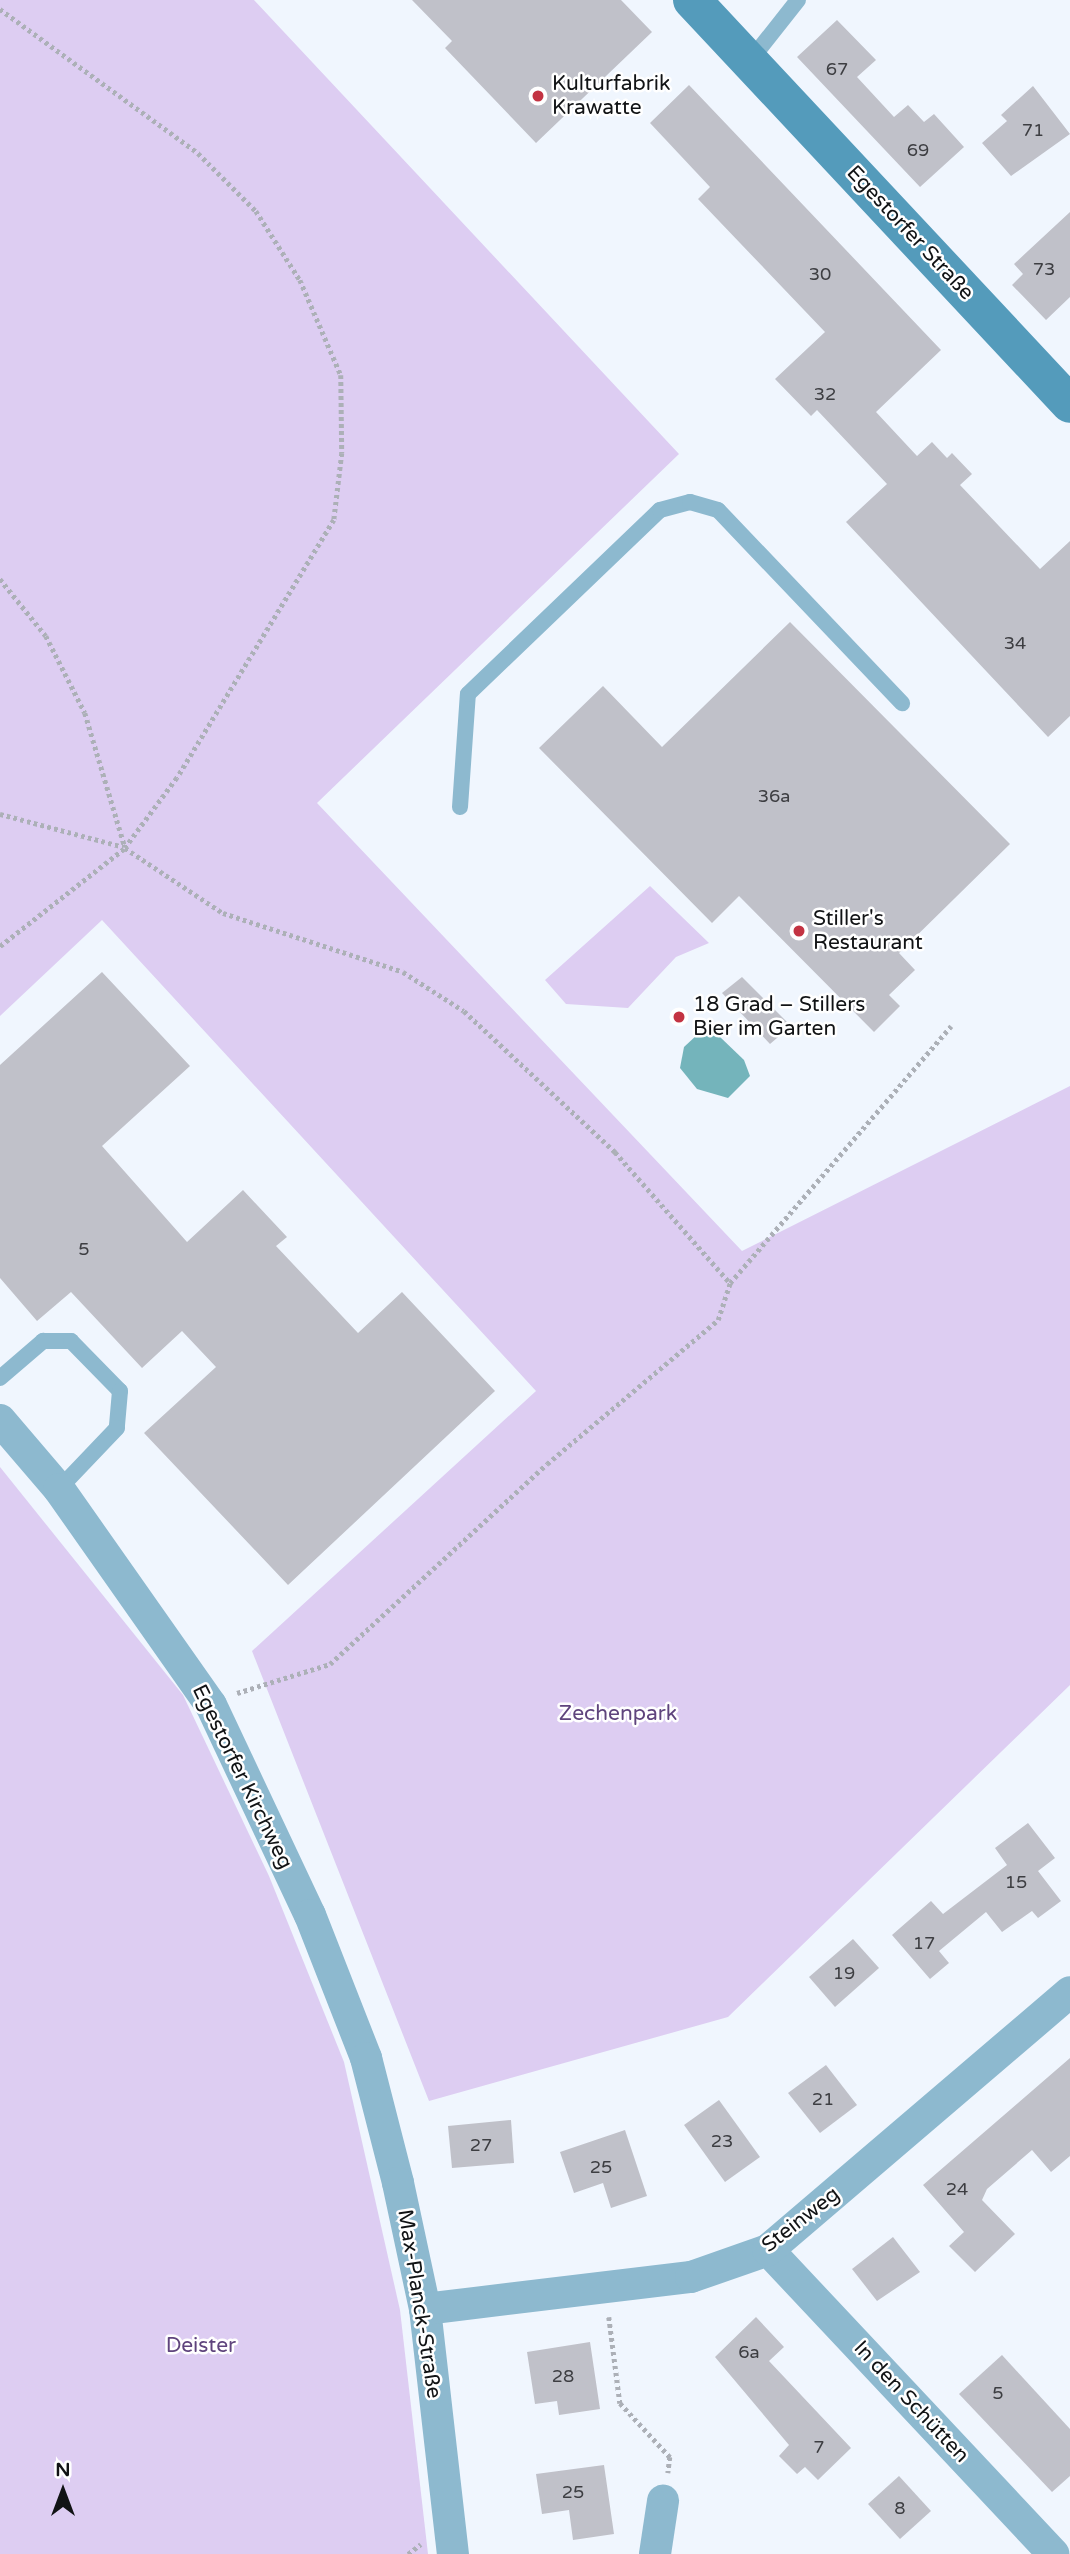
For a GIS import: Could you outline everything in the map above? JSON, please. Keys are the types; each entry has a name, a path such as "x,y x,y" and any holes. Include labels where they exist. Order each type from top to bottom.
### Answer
{"main road":[{"name":"Egestorfer Straße","path":"691,0 1070,404"}],"street":[{"name":"Egestorfer Kirchweg","path":"0,1420 59,1489 211,1705 310,1915 366,2058"},
{"name":"Steinweg","path":"425,2309 606,2291 691,2277 768,2250 1070,1992"},
{"name":"Max-Planck-Straße","path":"366,2058 425,2309 453,2554"},
{"name":"In den Schütten","path":"768,2250 1053,2554"},
{"path":"655,2554 663,2501"}],"lane":[{"path":"750,62 798,0"},
{"path":"460,807 468,694 660,510 690,502 718,510 902,704"},
{"path":"0,1378 43,1342 71,1342 120,1391 117,1428 59,1489"}],"path":[{"path":"0,9 198,153 256,211 300,279 341,374 342,453 334,520 177,778 125,848 0,946"},
{"path":"0,579 46,636 85,713 125,848"},
{"path":"0,814 125,848 223,913 403,972 464,1011 615,1153 730,1283"},
{"path":"211,1705 259,1684 330,1664 547,1464 718,1320 730,1283 951,1026"},
{"path":"606,2291 620,2403 670,2457 663,2501"}],"green space":[{"name":"Zechenpark","path":"0,0 254,0 679,454 317,803 742,1251 1070,1086 1070,1685 728,2017 429,2101 252,1651 536,1391 102,920 0,1016"},
{"path":"650,886 709,943 676,957 628,1008 566,1004 545,980"},
{"name":"Deister","path":"0,1467 183,1695 269,1876 344,2062 400,2310 428,2554 0,2554"}],"water":[{"path":"698,1034 719,1036 744,1060 750,1076 728,1098 697,1089 680,1068 684,1047"}],"building":[{"name":"Kulturfabrik Krawatte","path":"412,0 621,0 652,32 536,143 445,48 452,41"},
{"path":"837,20 876,60 857,77 894,117 908,105 924,122 934,114 964,147 920,187 797,57"},
{"path":"689,85 941,350 876,412 917,456 932,442 947,458 952,453 972,474 960,485 1040,569 1070,541 1070,716 1048,737 846,522 887,484 817,410 811,416 775,379 825,332 698,199 710,187 650,123"},
{"path":"1033,86 1070,134 1011,176 982,143 1007,121 1001,115"},
{"path":"1070,212 1070,297 1046,320 1012,285 1023,274 1014,264"},
{"path":"790,622 1010,844 899,953 915,970 889,995 900,1006 874,1032 739,896 712,923 539,748 603,686 662,747"},
{"path":"102,972 190,1066 102,1146 187,1242 243,1190 287,1237 276,1246 358,1333 402,1292 495,1391 288,1585 144,1433 216,1367 182,1331 142,1368 71,1292 37,1321 0,1278 0,1065"},
{"path":"742,977 791,1026 770,1044 722,993"},
{"path":"1028,1823 1055,1858 1038,1871 1061,1901 1038,1918 1032,1911 1002,1932 986,1912 939,1951 949,1963 930,1979 892,1935 931,1901 943,1914 1007,1865 995,1848"},
{"path":"853,1939 879,1968 835,2007 809,1977"},
{"path":"1070,2058 1070,2156 1051,2172 1032,2150 987,2189 982,2200 1015,2234 975,2272 949,2246 964,2232 923,2185"},
{"path":"826,2065 857,2105 820,2133 788,2093"},
{"path":"719,2100 760,2157 725,2182 684,2125"},
{"path":"511,2120 514,2163 452,2168 448,2126"},
{"path":"625,2130 647,2196 611,2208 603,2183 574,2193 560,2152"},
{"path":"893,2237 920,2272 877,2301 852,2269"},
{"path":"756,2317 784,2347 769,2361 851,2448 818,2480 805,2467 797,2474 779,2456 789,2445 715,2357"},
{"path":"590,2342 600,2409 559,2415 557,2401 535,2404 527,2352"},
{"path":"1002,2355 1070,2429 1070,2476 1052,2492 959,2394"},
{"path":"604,2465 614,2534 573,2540 569,2510 542,2514 536,2474"},
{"path":"899,2476 931,2511 900,2539 868,2504"}],"place":[{"name":"Kulturfabrik Krawatte","path":"538,96"},
{"name":"Stiller's Restaurant","path":"799,931"},
{"name":"18 Grad – Stillers Bier im Garten","path":"679,1017"}]}
